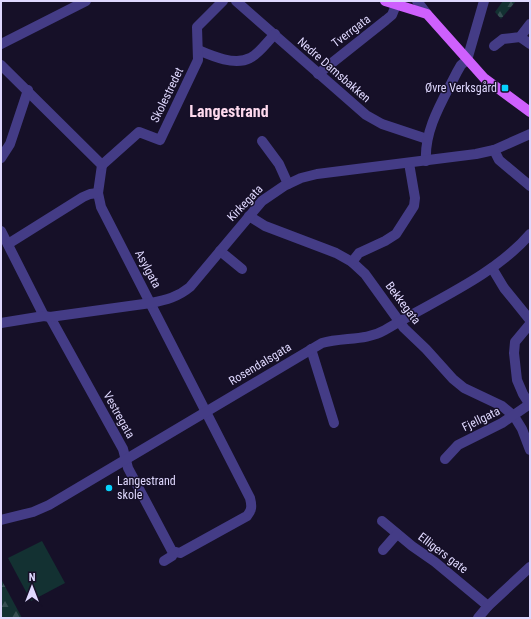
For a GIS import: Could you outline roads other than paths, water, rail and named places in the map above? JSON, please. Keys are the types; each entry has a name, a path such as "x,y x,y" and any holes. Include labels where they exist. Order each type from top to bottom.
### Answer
{"main road":[{"path":"386,1 428,14 484,78 530,112"}],"street":[{"path":"1,44 65,5 86,1"},
{"name":"Skolestredet","path":"102,165 139,132 160,140 198,60 197,27 223,1"},
{"name":"Nedre Damsbakken","path":"236,1 318,74 372,119 382,124 427,139"},
{"path":"426,161 427,139 439,109 457,72 461,65 467,60 484,1"},
{"path":"420,2 428,14"},
{"name":"Tverrgata","path":"318,74 392,15 396,5"},
{"path":"520,37 530,24"},
{"path":"198,50 218,58 241,60 249,59 274,34"},
{"path":"494,46 503,39 520,37 530,44"},
{"path":"1,65 28,90 102,165"},
{"path":"1,158 10,144 28,90"},
{"name":"Kirkegata","path":"1,323 167,300 190,287 262,201 272,193 302,178 317,174 426,161 494,150 530,134"},
{"path":"262,141 278,164 288,184"},
{"path":"494,150 499,160 530,186"},
{"path":"352,262 359,254 396,234 414,206 416,198 409,163"},
{"name":"Asylgata","path":"102,165 98,193 101,207 250,498 252,508 247,516 180,553 174,552"},
{"path":"8,244 83,197 98,193"},
{"name":"Bekkegata","path":"249,216 265,226 336,254 352,262 365,274 399,322 458,384 502,406 514,416 522,429 530,450"},
{"name":"Vestregata","path":"1,231 47,316 123,449 128,468 174,552"},
{"name":"Rosendalsgata","path":"1,520 40,510 322,343 338,339 373,336 399,322 492,268 530,234"},
{"path":"220,252 242,269"},
{"path":"492,268 504,288 530,320"},
{"path":"530,324 515,342 514,352 517,380 523,394 530,404"},
{"path":"310,349 334,423"},
{"name":"Fjellgata","path":"445,459 458,444 502,424 530,404"},
{"name":"Elligers gate","path":"382,521 396,534 435,562 488,606"},
{"path":"383,550 396,534"},
{"path":"164,561 172,556 174,552"},
{"path":"478,618 488,606 530,568"}],"place":[{"name":"Øvre Verksgård","path":"505,88"},
{"name":"Langestrand skole","path":"109,488"}],"district":[{"name":"Langestrand","path":"229,111"}]}
